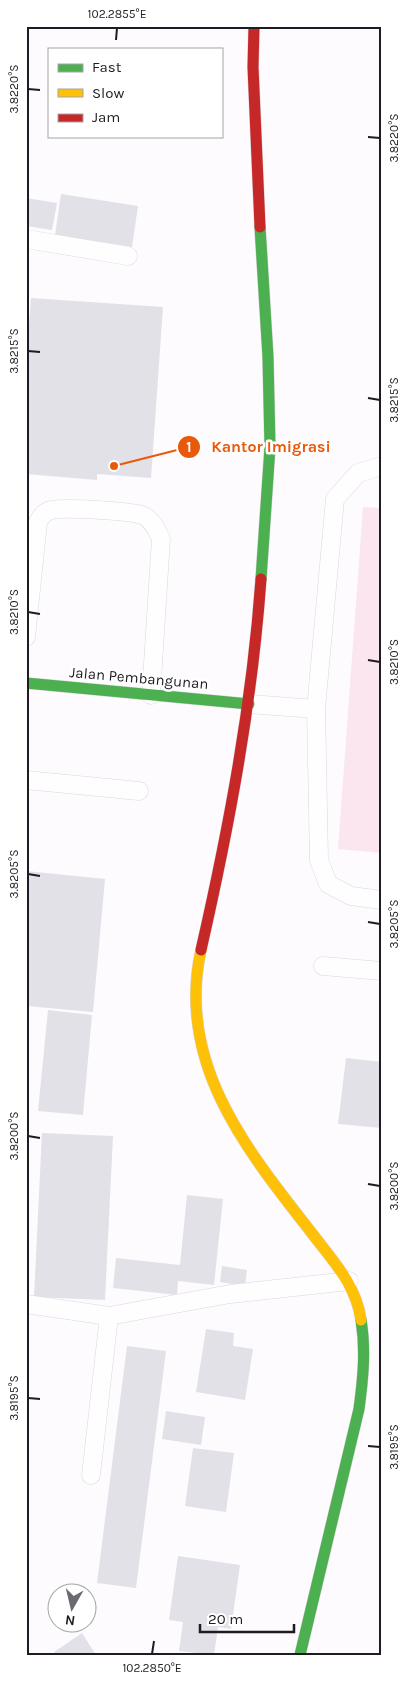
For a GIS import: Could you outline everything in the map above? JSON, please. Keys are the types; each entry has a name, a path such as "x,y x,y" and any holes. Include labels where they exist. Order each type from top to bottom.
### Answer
{"street":[{"path":"254,26 253,67 256,160 268,357 270,447 260,604 249,704 226,840 196,974 199,1040 220,1101 254,1159 349,1281 357,1295 364,1342 363,1388 350,1453 300,1655"},
{"name":"Jalan Pembangunan","path":"26,683 249,704"}],"lane":[{"path":"26,238 128,256"},
{"path":"382,466 358,473 335,499 316,709 319,860 328,884 351,896 382,900"},
{"path":"26,636 38,522 42,514 51,510 68,508 142,515 156,527 161,539 151,695"},
{"path":"249,704 316,709"},
{"path":"26,780 139,791"},
{"path":"323,966 382,971"},
{"path":"26,1304 109,1316 230,1294 349,1281"},
{"path":"91,1475 109,1316"}],"shaded area":[{"path":"363,507 382,508 382,853 338,849"}],"building":[{"path":"61,194 138,206 132,247 102,242 101,249 66,243 67,237 55,235"},
{"path":"26,198 57,203 52,230 26,226"},
{"path":"31,298 163,307 151,478 97,474 97,480 26,474 26,366"},
{"path":"26,871 105,879 93,1012 26,1006"},
{"path":"48,1010 92,1015 83,1115 38,1111"},
{"path":"346,1058 382,1062 382,1128 338,1124"},
{"path":"42,1133 113,1136 105,1300 34,1297"},
{"path":"187,1195 223,1199 214,1285 178,1281 177,1295 113,1288 116,1258 180,1265"},
{"path":"222,1266 247,1270 245,1286 220,1282"},
{"path":"206,1329 234,1333 233,1346 253,1349 245,1400 196,1392"},
{"path":"127,1346 166,1351 136,1588 97,1583"},
{"path":"166,1411 205,1417 201,1445 162,1439"},
{"path":"193,1448 234,1453 226,1512 185,1506"},
{"path":"178,1556 240,1565 231,1629 218,1627 214,1655 179,1651 183,1622 169,1620"},
{"path":"83,1634 96,1655 56,1655 54,1652"}],"traffic: fast":[{"path":"260,227 268,357 270,447 261,579"},
{"path":"26,683 249,704"},
{"path":"300,1655 359,1409 363,1364 361,1320"}],"traffic: slow":[{"path":"201,950 196,991 198,1030 208,1067 222,1102 241,1136 263,1169 342,1273 354,1295 361,1320"}],"traffic: jam":[{"path":"254,26 253,67 260,227"},
{"path":"201,950 238,766 252,673 261,579"}],"place":[{"name":"Kantor Imigrasi","path":"114,466"}]}
